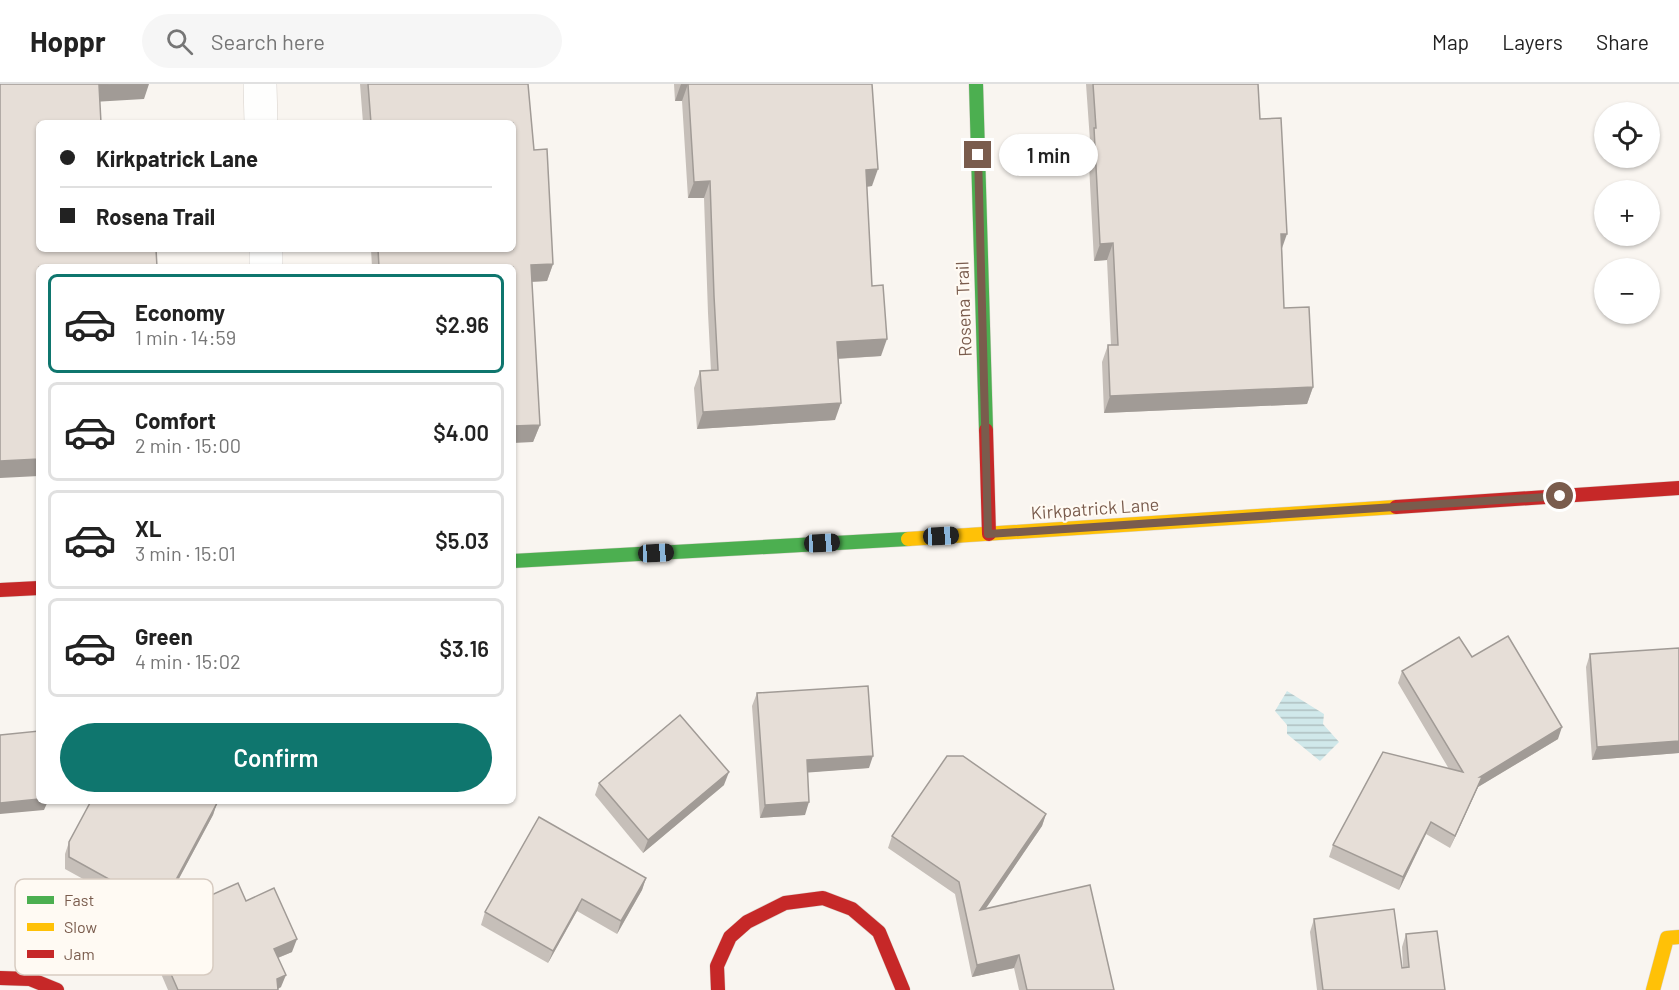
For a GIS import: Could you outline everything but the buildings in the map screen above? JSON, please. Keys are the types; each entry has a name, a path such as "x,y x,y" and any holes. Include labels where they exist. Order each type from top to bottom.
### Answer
{"street":[{"path":"260,84 261,120"},
{"name":"Rosena Trail","path":"976,84 988,534"},
{"name":"Kirkpatrick Lane","path":"516,561 988,534 1679,488"},
{"path":"0,590 36,588"},
{"path":"718,990 717,966 730,937 747,922 785,903 823,897 852,909 879,932 903,990"},
{"path":"1653,990 1667,938 1679,937"},
{"path":"0,978 30,979 57,990"}],"water":[{"path":"1287,691 1324,714 1323,724 1339,742 1320,761 1287,734 1287,725 1275,711"}],"traffic: fast":[{"path":"976,84 986,430"},
{"path":"516,561 908,539"}],"traffic: slow":[{"path":"908,539 1396,507"},
{"path":"1653,990 1667,938 1679,937"}],"traffic: jam":[{"path":"986,430 989,534"},
{"path":"1396,507 1679,488"},
{"path":"0,590 36,588"},
{"path":"718,990 717,966 730,937 747,922 785,903 823,898 852,909 879,932 903,990"},
{"path":"0,978 30,979 57,990"}],"route":[{"path":"978,155 988,534 1560,496"}]}
